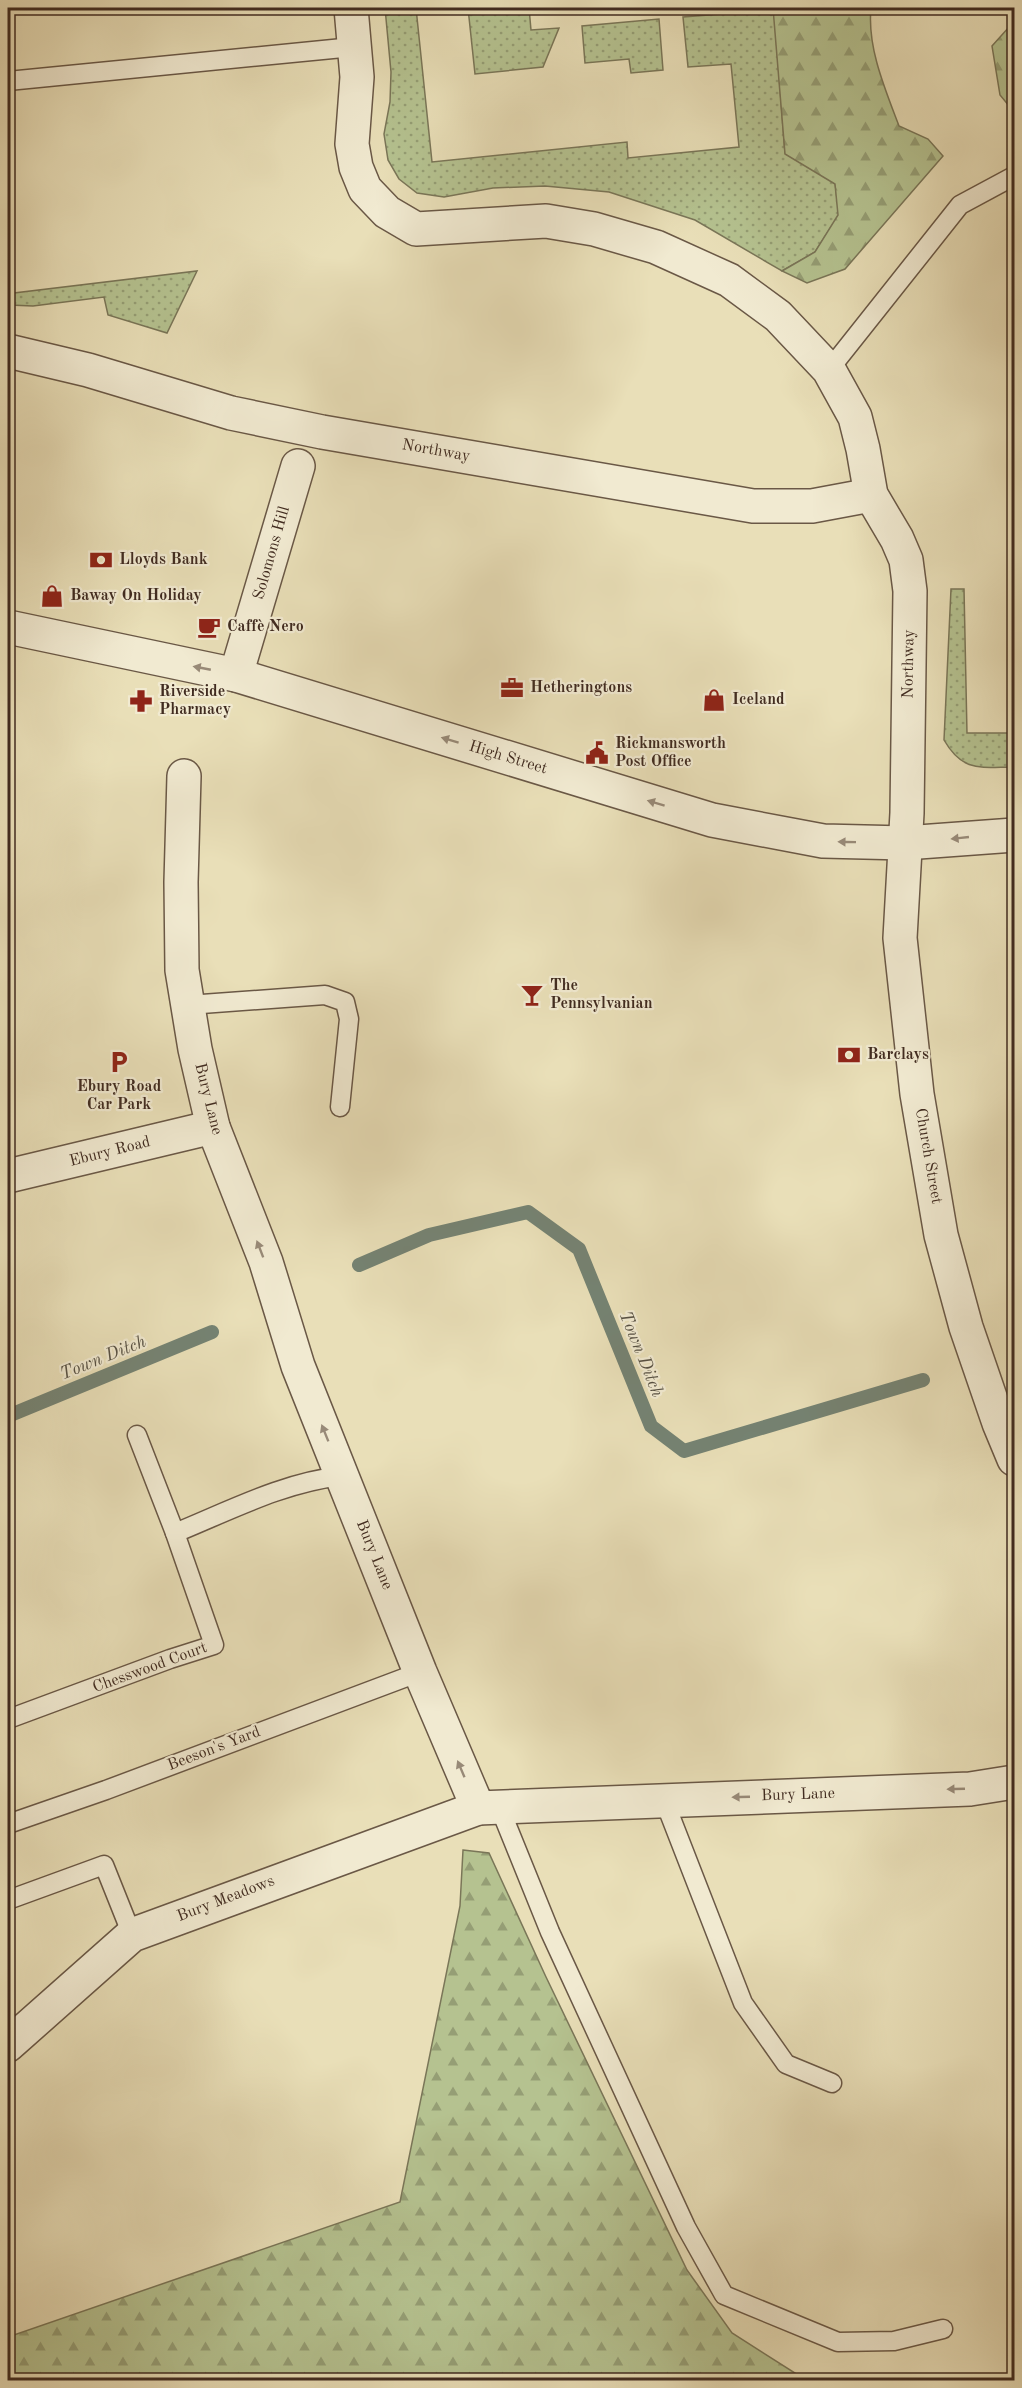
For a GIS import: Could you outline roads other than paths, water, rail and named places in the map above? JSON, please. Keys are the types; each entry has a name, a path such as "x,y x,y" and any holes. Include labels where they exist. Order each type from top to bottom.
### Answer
{"street":[{"path":"351,8 353,47"},
{"name":"Northway","path":"353,47 357,77 352,144 356,167 365,189 387,212 416,229 546,221 594,229 656,247 729,280 778,316 829,370 855,417 863,449 870,495 897,539 906,560 910,591 905,843"},
{"name":"Northway","path":"8,351 88,370 231,413 322,432 753,506 812,506 870,495"},
{"name":"Solomons Hill","path":"236,675 298,466"},
{"name":"High Street","path":"8,627 236,675 712,820 823,841 905,843 1014,835"},
{"name":"Bury Lane","path":"184,776 181,882 182,970 195,1048 213,1127 266,1262 298,1366 420,1671 488,1807 970,1788 1014,1782"},
{"name":"Church Street","path":"905,843 900,938 917,1094 941,1235 966,1327 1007,1422 1014,1459"},
{"name":"Ebury Road","path":"8,1176 213,1127"},
{"name":"Bury Meadows","path":"8,2045 132,1935 488,1807"}],"lane":[{"path":"8,81 353,47"},
{"path":"829,370 960,205 1014,177"},
{"path":"188,1005 325,995 345,1002 349,1019 340,1107"},
{"path":"137,1435 176,1533 263,1496 322,1478 342,1476"},
{"name":"Chesswood Court","path":"11,1718 170,1659 214,1646 176,1533"},
{"name":"Beeson's Yard","path":"8,1824 106,1790 420,1671"},
{"path":"664,1800 742,2003 786,2064 832,2083"},
{"path":"488,1807 550,1932 686,2228 723,2295 838,2342 894,2341 943,2329"},
{"path":"8,1900 104,1864 132,1935"}],"waterway":[{"name":"Town Ditch","path":"359,1265 429,1235 528,1212 579,1249 651,1426 684,1451 923,1380"},
{"name":"Town Ditch","path":"8,1416 212,1332"}],"place":[{"name":"Lloyds Bank","path":"101,560"},
{"name":"Baway On Holiday","path":"52,596"},
{"name":"Caffè Nero","path":"209,627"},
{"name":"Hetheringtons","path":"512,688"},
{"name":"Iceland","path":"714,700"},
{"name":"Riverside Pharmacy","path":"141,701"},
{"name":"Rickmansworth Post Office","path":"597,753"},
{"name":"The Pennsylvanian","path":"532,995"},
{"name":"Barclays","path":"849,1055"},
{"name":"Ebury Road Car Park","path":"119,1062"}]}
